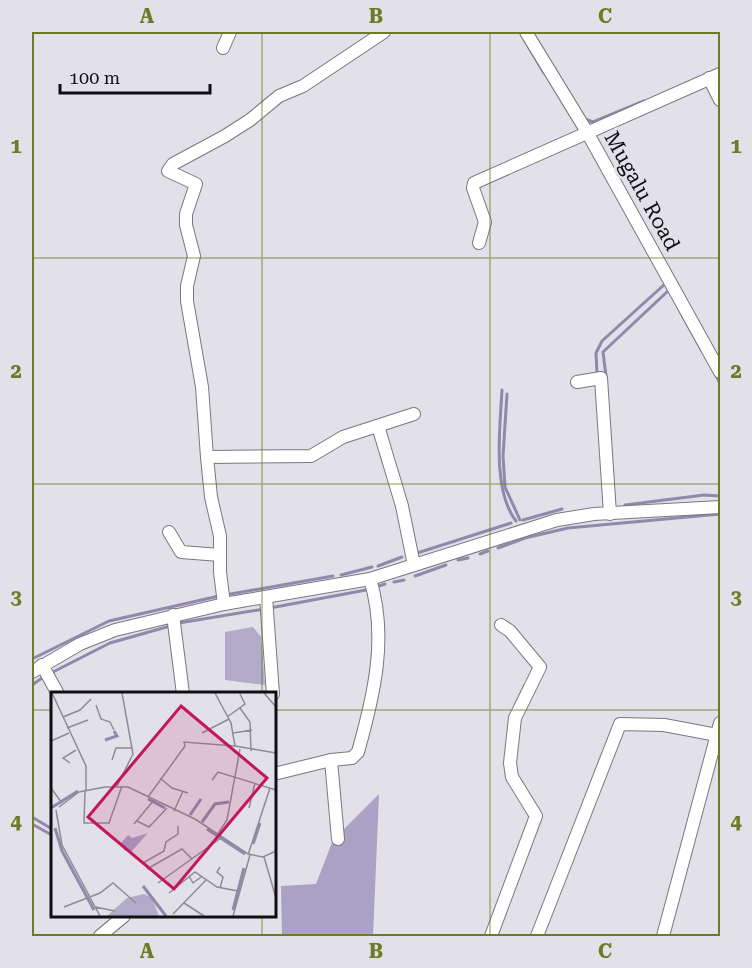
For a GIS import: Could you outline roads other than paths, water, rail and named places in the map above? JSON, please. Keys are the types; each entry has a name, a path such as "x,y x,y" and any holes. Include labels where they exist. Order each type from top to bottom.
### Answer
{"street":[{"path":"223,48 230,32"},
{"path":"224,604 220,536 211,497 202,387 187,293 194,256 186,225 186,214 196,184 170,174 168,171 173,164 225,136 250,120 279,96 303,86 384,32"},
{"name":"Mugalu Road","path":"526,32 587,132 720,372"},
{"path":"479,243 485,222 473,188 474,183 715,76 720,100"},
{"path":"577,382 601,378 610,513"},
{"path":"207,457 311,456 343,437 414,414"},
{"path":"378,426 402,506 414,565"},
{"path":"57,692 37,668 80,644 115,630 224,604 369,579 557,520 610,513 720,507"},
{"path":"169,532 181,552 220,555"},
{"path":"276,774 331,760 352,758 358,752 377,670 379,619 369,579"},
{"path":"266,597 273,692"},
{"path":"173,615 183,692"},
{"path":"491,936 537,816 512,777 510,763 515,718 540,667 510,631 501,625"},
{"path":"537,936 620,724 719,729 663,936"},
{"path":"331,760 338,839"},
{"path":"100,936 122,917"}],"waterway":[{"path":"525,41 544,73"},
{"path":"585,119 593,122 644,101"},
{"path":"597,374 596,353 602,341 666,283"},
{"path":"606,376 603,352 669,290"},
{"path":"681,313 702,351"},
{"path":"716,375 720,384"},
{"path":"502,390 499,440 500,476 508,508 516,521"},
{"path":"507,394 503,456 505,487 520,520"},
{"path":"625,505 704,495 720,496"},
{"path":"523,520 562,509"},
{"path":"498,548 525,538 568,528 720,514"},
{"path":"414,554 511,523"},
{"path":"480,554 488,551"},
{"path":"378,566 402,557"},
{"path":"458,560 468,558"},
{"path":"415,576 446,565"},
{"path":"341,575 372,567"},
{"path":"225,595 333,576"},
{"path":"394,582 404,580"},
{"path":"376,587 385,584"},
{"path":"270,608 366,590"},
{"path":"32,659 109,621 219,596"},
{"path":"179,623 264,609"},
{"path":"51,673 110,643 170,626"},
{"path":"32,685 45,676"},
{"path":"515,706 525,685"},
{"path":"32,817 51,828"},
{"path":"32,824 50,834"}]}
